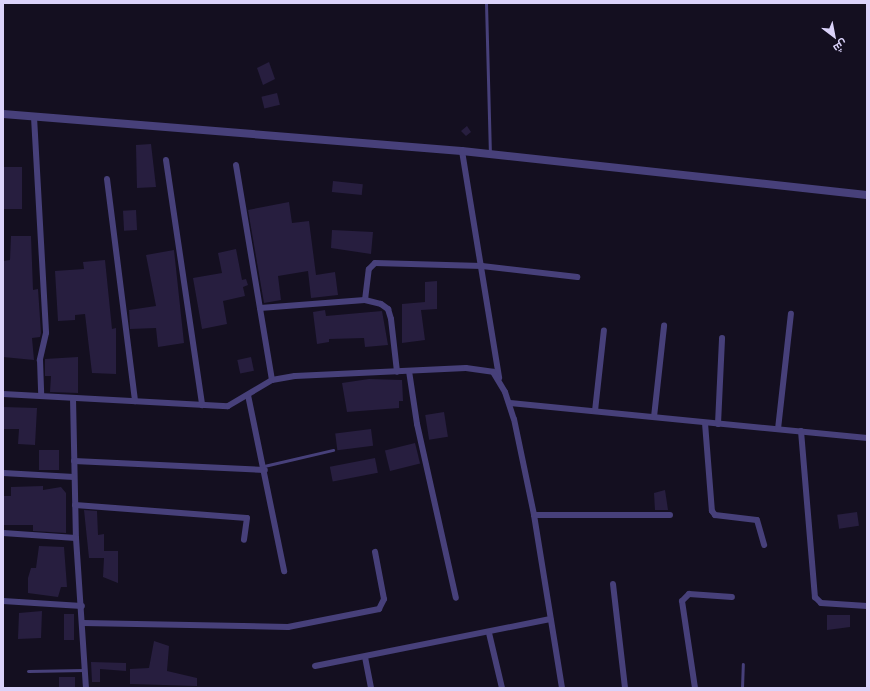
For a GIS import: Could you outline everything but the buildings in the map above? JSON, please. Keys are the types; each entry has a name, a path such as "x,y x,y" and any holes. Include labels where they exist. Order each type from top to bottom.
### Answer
{"street":[{"path":"3,114 462,151 867,195"},
{"path":"34,117 46,333 40,360 41,396"},
{"path":"462,151 482,266 499,378 510,403 534,515 550,619 563,688"},
{"path":"166,160 202,405"},
{"path":"236,166 272,380"},
{"path":"107,179 134,401"},
{"path":"365,300 369,269 375,263 482,266 577,277"},
{"path":"260,308 365,300 388,309 397,372"},
{"path":"778,429 791,314"},
{"path":"654,417 664,326"},
{"path":"595,411 604,330"},
{"path":"718,424 722,338"},
{"path":"3,394 228,406 272,380 410,371 486,369 499,378"},
{"path":"410,371 417,424 456,598"},
{"path":"248,395 265,468 284,571"},
{"path":"74,398 76,538 82,606 86,688"},
{"path":"510,403 867,438"},
{"path":"705,422 712,511 715,515 757,520 764,545"},
{"path":"801,431 815,597 821,603 867,606"},
{"path":"74,461 265,468"},
{"path":"3,473 74,477"},
{"path":"75,505 247,518 244,540"},
{"path":"534,515 670,515"},
{"path":"3,534 76,538"},
{"path":"83,623 288,627 379,609 384,599 374,552"},
{"path":"613,584 625,688"},
{"path":"694,688 682,601 689,594 732,597"},
{"path":"3,601 82,606"},
{"path":"315,666 489,633 550,619"},
{"path":"489,633 502,688"},
{"path":"365,657 371,688"}],"lane":[{"path":"486,3 490,154"},
{"path":"265,468 333,450"},
{"path":"742,688 743,664"},
{"path":"28,671 85,670"}]}
